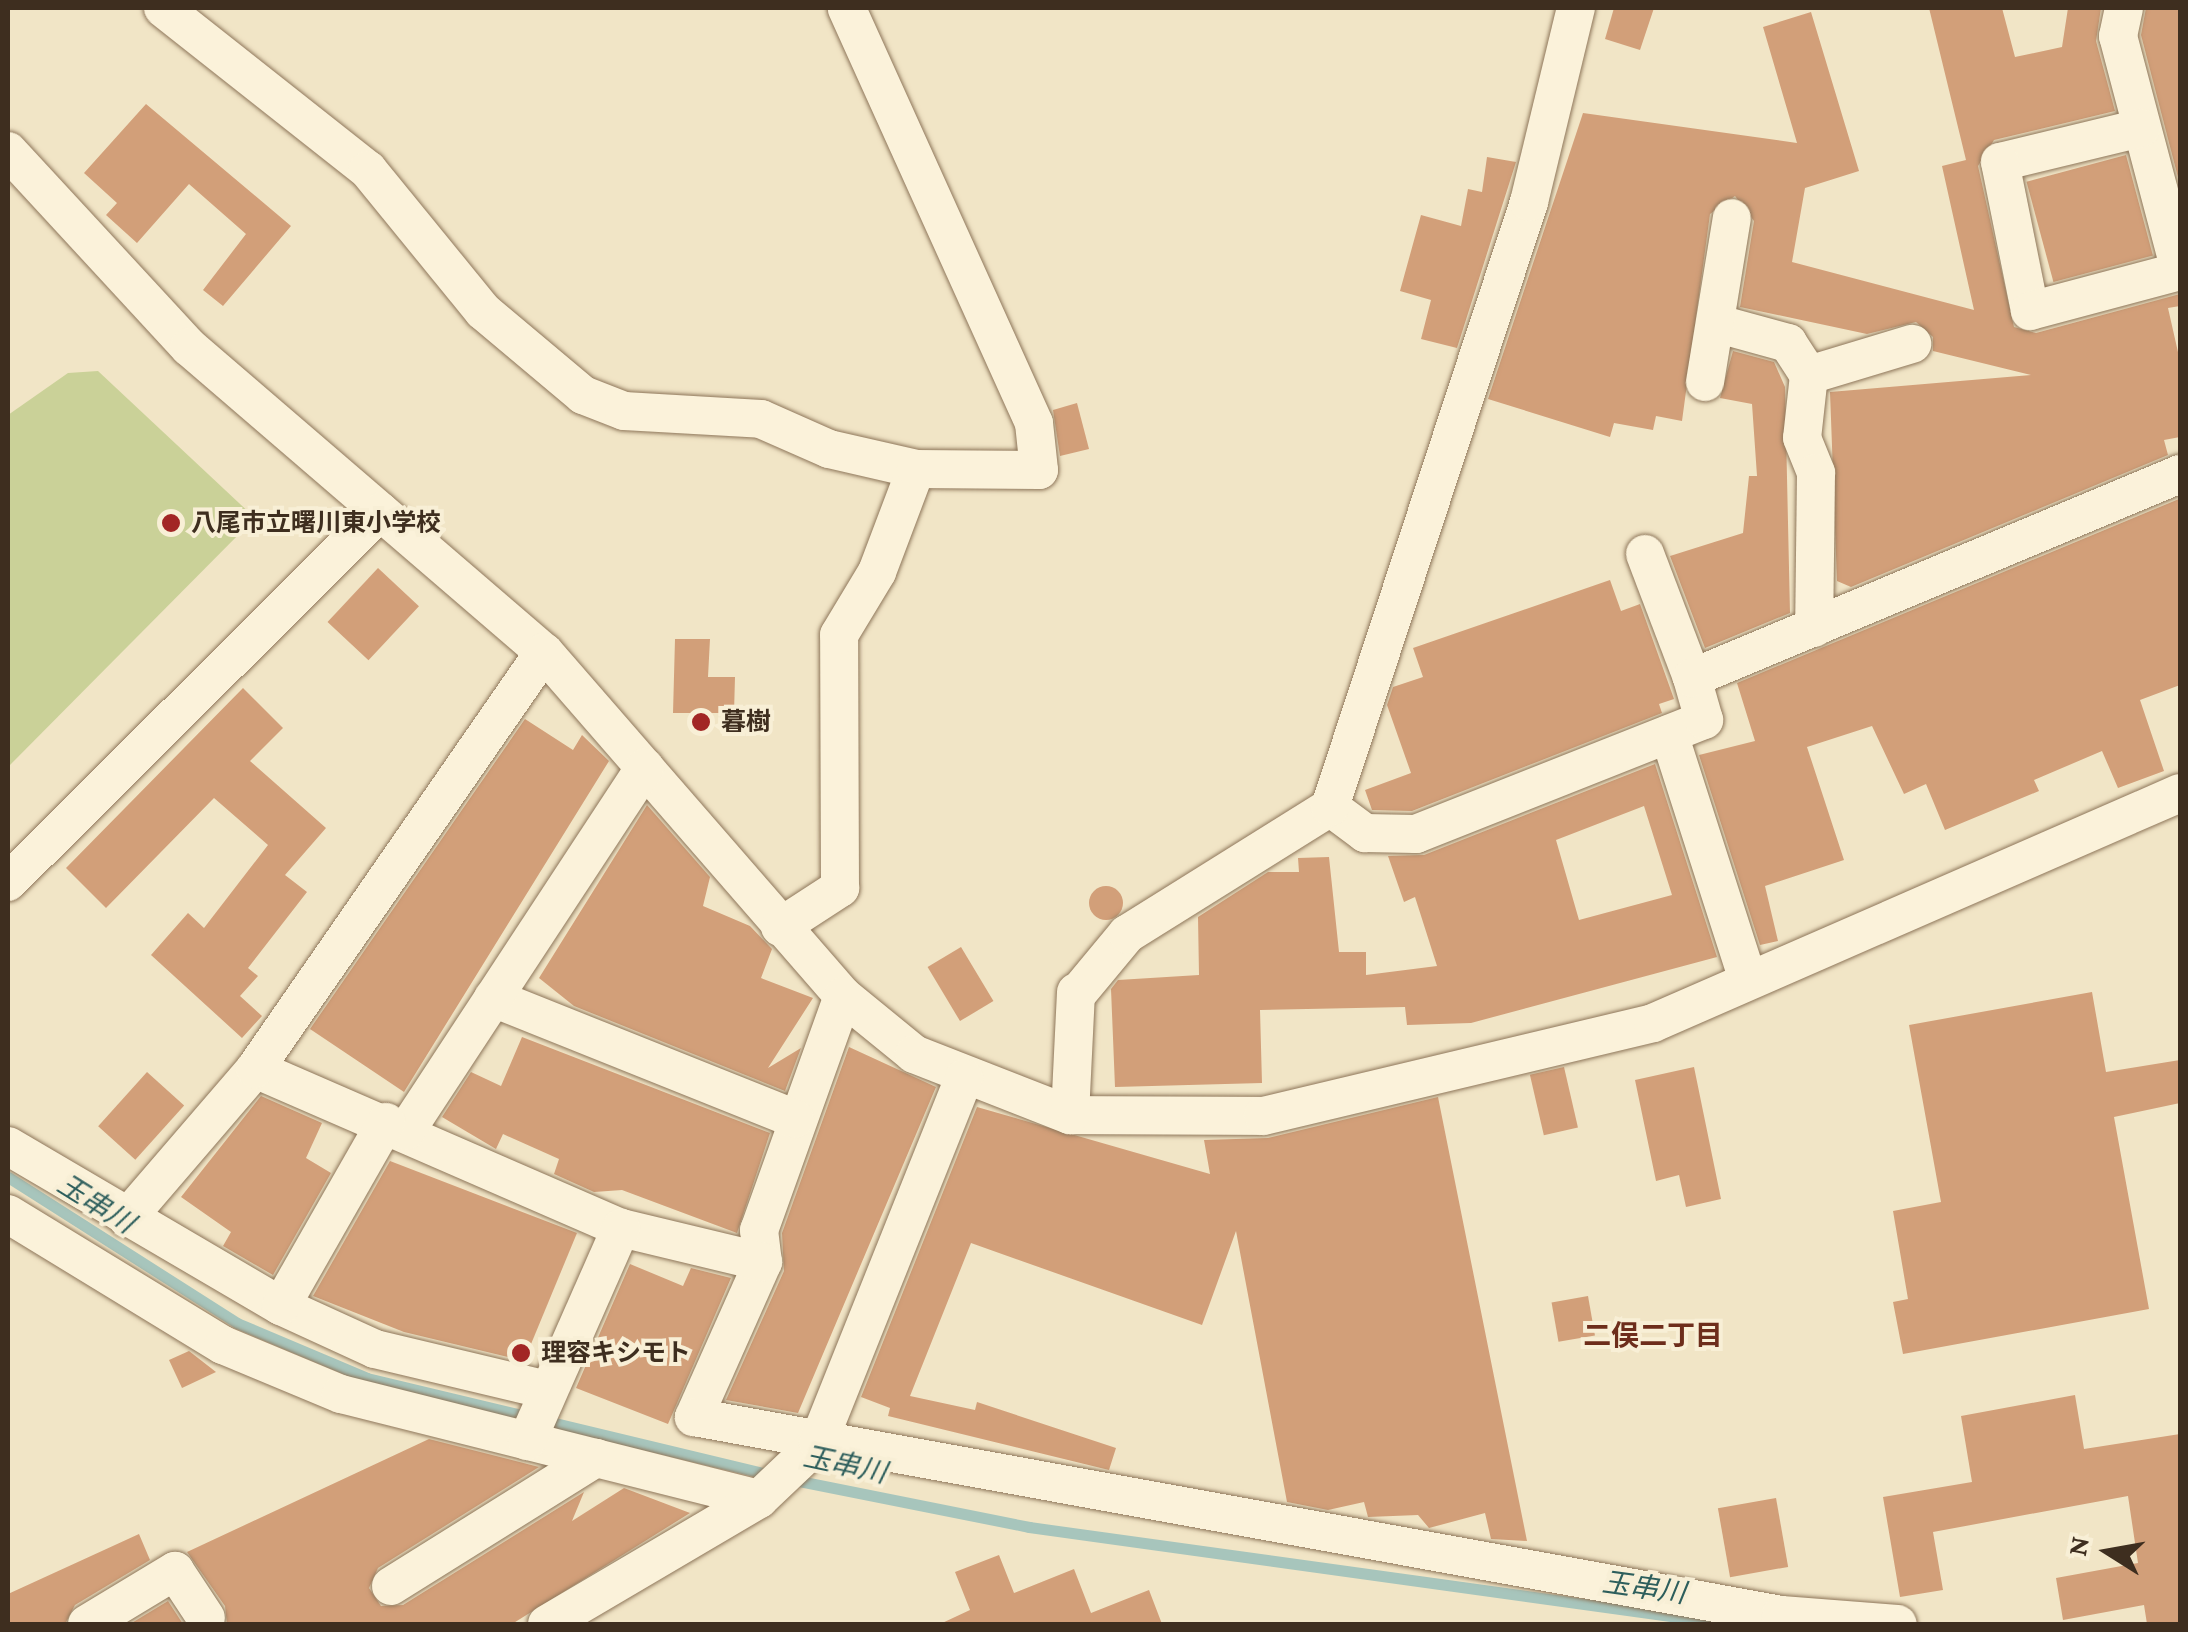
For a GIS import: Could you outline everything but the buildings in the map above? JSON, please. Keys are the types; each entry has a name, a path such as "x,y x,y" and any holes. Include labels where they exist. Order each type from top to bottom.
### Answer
{"street":[{"path":"162,8 368,170 483,311 583,395 624,411 761,419 829,449 916,470 1039,470 1034,423 847,8"},
{"path":"1070,1115 1077,992 1127,934 1330,807 1529,202 1576,8"},
{"path":"2124,8 2118,36 2180,271 2030,310 2000,162 2141,128"},
{"path":"8,151 189,347 544,652 844,996 914,1054 964,1078 1070,1115 1263,1116 1654,1023 2180,792"},
{"path":"1705,382 1732,218"},
{"path":"1715,323 1788,343 1809,375 1802,438 1816,473 1814,628"},
{"path":"1809,375 1912,344"},
{"path":"780,926 840,888 839,634 877,572 916,470"},
{"path":"1692,678 2180,474"},
{"path":"8,882 380,512"},
{"path":"1330,807 1365,833 1416,834 1704,720 1645,554"},
{"path":"126,1218 256,1070 544,652"},
{"path":"1669,734 1748,980"},
{"path":"280,1306 396,1126 493,998 645,766"},
{"path":"844,996 795,1120 758,1230 763,1262 694,1418 1780,1614 1898,1624"},
{"path":"493,998 795,1120"},
{"path":"256,1070 396,1126 621,1228 763,1262"},
{"path":"547,1624 759,1499 818,1443 964,1078"},
{"path":"8,1146 280,1306 375,1349 547,1390"},
{"path":"8,1214 223,1345 341,1394 759,1499"},
{"path":"527,1441 621,1228"},
{"path":"391,1586 596,1458"},
{"path":"87,1624 175,1571 206,1618"}],"green space":[{"path":"98,371 255,518 8,767 8,415 68,373"}],"waterway":[{"name":"玉串川","path":"8,1177 237,1323 367,1378 771,1475"},
{"name":"玉串川","path":"789,1479 1029,1527 1728,1624"}],"place":[{"name":"八尾市立曙川東小学校","path":"171,523"},
{"name":"暮樹","path":"701,722"},
{"name":"理容キシモト","path":"521,1353"}],"district":[{"name":"二俣二丁目","path":"1653,1336"}]}
